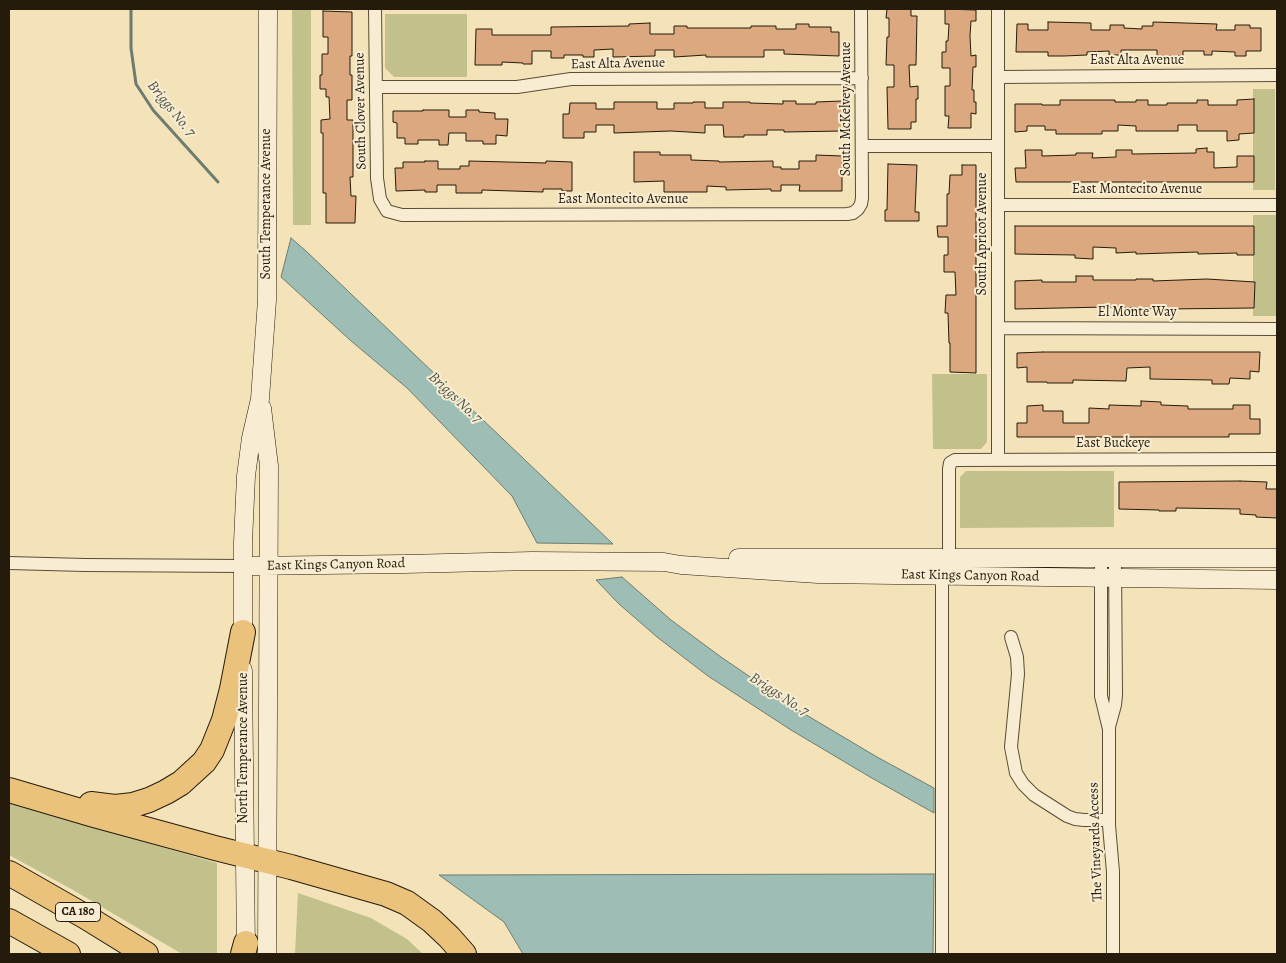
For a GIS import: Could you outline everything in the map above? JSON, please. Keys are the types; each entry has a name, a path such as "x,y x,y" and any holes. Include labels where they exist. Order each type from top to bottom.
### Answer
{"highway":[{"path":"9,789 99,806 115,807 133,805 149,800 181,783 204,762 219,735 232,689 243,632"},
{"path":"9,789 94,815 386,894 407,903 432,921 464,954"},
{"name":"CA 180","path":"9,873 146,954"},
{"path":"9,920 68,954"}],"main road":[{"name":"South Temperance Avenue","path":"243,542 248,455 260,399 267,300 268,9"},
{"name":"South Temperance Avenue","path":"260,399 269,466 269,544"},
{"name":"North Temperance Avenue","path":"243,542 245,950"},
{"name":"North Temperance Avenue","path":"268,954 269,544"},
{"name":"East Kings Canyon Road","path":"664,562 681,558 945,567 1028,577 1277,580"},
{"name":"East Kings Canyon Road","path":"945,567 1108,558 1277,558"},
{"name":"East Kings Canyon Road","path":"243,566 477,562 664,562 681,565 793,573 842,574 881,566 938,566 944,563 945,567"}],"street":[{"name":"South Clover Avenue","path":"375,9 377,178 380,199 387,212"},
{"name":"South McKelvey Avenue","path":"858,209 862,198 861,9"},
{"name":"South Apricot Avenue","path":"998,9 998,459"},
{"name":"East Alta Avenue","path":"998,77 1277,75"},
{"name":"East Alta Avenue","path":"376,86 517,86 572,79 862,78"},
{"path":"862,146 998,146"},
{"name":"East Montecito Avenue","path":"998,205 1277,205"},
{"name":"East Montecito Avenue","path":"387,212 402,215 847,214 853,213 858,209"},
{"name":"El Monte Way","path":"998,328 1277,329"},
{"name":"East Buckeye","path":"945,567 949,470 950,462 955,460 1277,459"},
{"name":"The Vineyards Access","path":"1108,558 1101,696 1108,729 1109,820 1113,872 1113,954"},
{"name":"East Kings Canyon Road","path":"9,563 243,566"},
{"path":"942,954 945,567"},
{"path":"1012,638 1017,656 1018,674 1012,747 1016,773 1023,784 1034,794 1067,816 1084,820 1109,820"}],"shaded area":[{"path":"292,9 311,9 311,225 293,225"},
{"path":"385,14 467,14 467,77 394,77 385,68"},
{"path":"1253,89 1275,89 1275,190 1253,190"},
{"path":"1253,215 1277,215 1277,316 1253,316"},
{"path":"932,374 987,374 987,442 981,449 933,449"},
{"path":"966,471 1114,471 1114,527 960,528 960,477"},
{"path":"9,803 217,863 217,954 182,954 9,855"},
{"path":"298,893 371,918 407,939 423,954 295,954"}],"water":[{"path":"291,238 613,544 537,543 512,496 407,388 350,340 281,277"},
{"path":"622,577 671,620 803,713 934,788 934,813 791,730 708,676 657,637 619,604 596,580"},
{"path":"934,874 933,954 523,954 504,922 439,875"}],"building":[{"path":"887,9 911,9 911,16 917,16 916,65 909,65 910,87 918,86 918,99 916,99 916,122 911,122 911,129 888,129 887,87 894,87 894,65 886,65 887,37 889,37 889,18 886,18"},
{"path":"945,9 976,10 976,21 971,21 970,36 971,56 976,55 976,67 973,67 972,90 974,90 974,102 976,102 976,114 971,113 971,128 948,128 949,116 945,116 945,86 950,86 950,68 942,68 942,52 946,52 949,24 945,24"},
{"path":"323,11 352,12 350,75 352,75 352,100 347,100 347,120 353,120 353,177 350,177 351,196 356,196 355,223 326,223 326,193 323,193 323,133 321,133 321,120 330,119 329,97 326,97 326,89 320,89 322,54 328,54 328,37 323,37"},
{"path":"1048,22 1091,23 1091,30 1110,30 1110,25 1124,25 1124,28 1142,29 1142,26 1153,26 1153,22 1217,24 1216,30 1235,30 1235,25 1250,25 1250,28 1261,28 1261,51 1246,51 1246,56 1235,56 1235,52 1212,51 1212,55 1204,55 1204,51 1183,51 1183,56 1157,56 1157,50 1121,50 1121,55 1109,55 1109,51 1087,52 1087,55 1064,56 1048,56 1048,52 1016,52 1017,24 1028,24 1028,30 1048,30"},
{"path":"650,23 650,34 674,34 674,26 687,26 687,28 751,28 751,26 776,26 776,29 796,29 796,24 809,24 809,27 831,27 831,32 839,32 839,56 784,54 784,50 764,50 764,57 706,57 706,55 674,57 674,50 655,50 655,56 613,57 613,49 594,50 594,57 564,55 564,58 551,58 551,51 532,51 532,64 502,62 502,65 475,65 476,29 492,29 492,35 551,35 551,27 629,26 629,24"},
{"path":"1254,99 1254,133 1239,134 1239,140 1227,141 1227,131 1197,131 1197,125 1178,125 1178,131 1136,131 1136,126 1118,125 1118,131 1102,131 1102,134 1056,134 1056,130 1045,130 1045,126 1027,126 1027,131 1015,132 1015,104 1060,105 1060,100 1136,102 1136,100 1148,100 1148,105 1167,105 1167,103 1197,103 1197,100 1208,100 1208,105 1237,105 1237,100"},
{"path":"783,101 796,101 796,104 816,104 816,102 842,101 843,131 784,132 784,130 767,130 767,135 724,137 723,125 705,125 705,133 671,131 614,133 614,125 596,125 596,132 584,132 584,138 563,138 563,114 569,114 570,103 596,103 596,109 614,109 614,102 657,102 657,109 674,109 674,103 705,102 705,108 723,108 723,102 783,104"},
{"path":"449,110 449,117 466,117 466,110 495,113 495,119 508,119 507,136 496,135 496,144 483,144 483,141 466,141 466,133 449,133 448,145 439,145 439,140 418,140 418,144 405,144 405,138 397,138 397,123 393,122 393,111"},
{"path":"1207,148 1207,152 1214,152 1214,168 1237,167 1237,156 1254,156 1254,182 1016,182 1015,168 1026,168 1025,150 1042,150 1042,156 1093,153 1092,158 1116,157 1116,150 1132,150 1132,154 1196,153 1196,149"},
{"path":"634,152 660,152 660,155 691,155 691,160 719,162 773,161 773,167 781,167 781,169 799,169 799,161 816,161 816,155 842,156 842,191 799,191 800,185 781,185 781,191 771,191 771,189 726,190 726,187 707,186 707,192 664,192 664,181 634,182"},
{"path":"438,161 438,169 460,169 460,166 469,166 469,161 572,162 572,191 562,191 562,189 543,189 543,192 482,190 482,193 456,193 456,185 437,185 437,192 425,192 425,190 396,191 395,168 403,168 403,162"},
{"path":"888,164 917,165 915,212 919,212 919,221 885,221"},
{"path":"962,165 976,165 976,373 950,372 948,313 945,313 946,295 956,295 955,272 944,272 944,255 948,255 948,237 938,237 937,226 947,226 947,194 949,194 950,175 962,175"},
{"path":"1015,226 1254,226 1254,255 1237,255 1237,253 1198,254 1198,252 1136,254 1136,252 1116,253 1116,248 1093,247 1093,259 1075,258 1075,255 1015,254"},
{"path":"1076,276 1093,276 1093,280 1153,279 1153,281 1207,279 1255,282 1254,308 1167,309 1106,307 1015,309 1015,281 1076,282"},
{"path":"1260,352 1259,372 1250,371 1250,379 1230,378 1229,384 1212,384 1212,380 1150,379 1150,367 1127,368 1126,381 1073,380 1073,383 1027,382 1027,367 1017,368 1017,353"},
{"path":"1141,401 1161,402 1161,405 1188,406 1188,409 1233,409 1233,405 1250,405 1250,419 1260,419 1260,434 1229,434 1229,437 1017,437 1017,423 1027,423 1027,406 1043,405 1043,411 1063,411 1063,423 1089,423 1089,408 1109,409 1109,405 1141,406"},
{"path":"1119,482 1267,482 1266,489 1277,489 1277,518 1240,514 1240,509 1176,508 1176,511 1159,511 1119,509"}],"waterway":[{"name":"Briggs No. 7","path":"131,9 131,48 136,84 153,110 218,182"}]}
